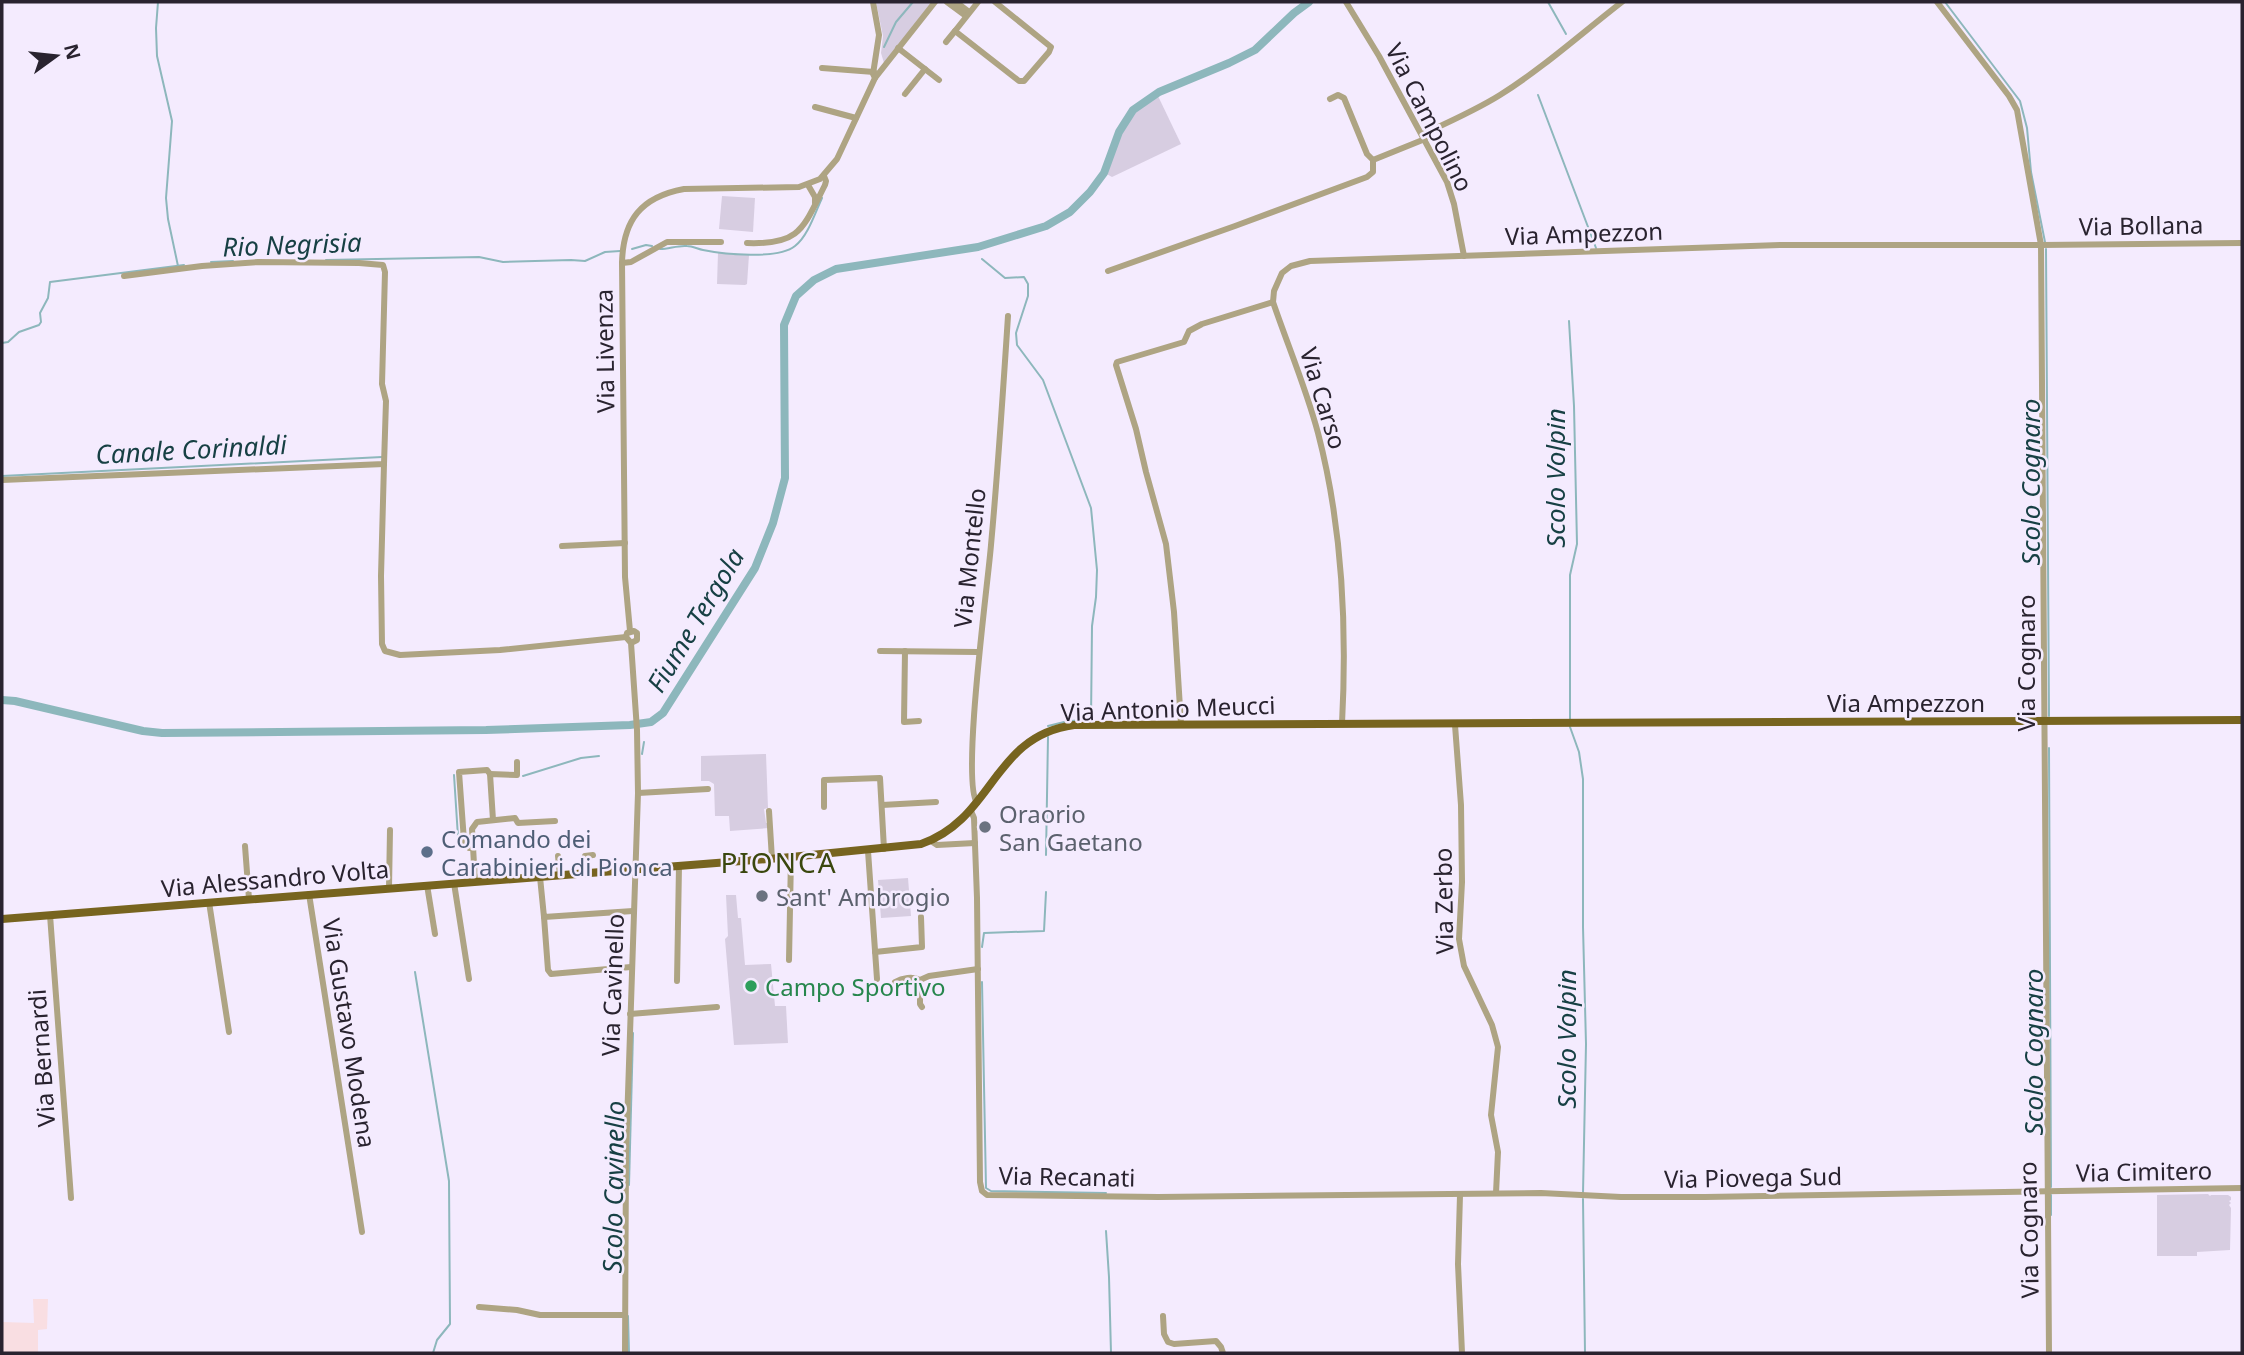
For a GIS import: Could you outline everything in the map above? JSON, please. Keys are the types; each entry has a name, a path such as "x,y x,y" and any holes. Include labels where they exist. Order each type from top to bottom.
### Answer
{"main road":[{"name":"Via Ampezzon","path":"1570,723 2242,720"},
{"name":"Via Antonio Meucci","path":"635,870 868,851 931,841 952,829 971,811 1015,752 1031,739 1051,730 1074,725 1570,723"},
{"name":"Via Alessandro Volta","path":"2,919 635,870"}],"street":[{"path":"873,2 880,35 875,75"},
{"path":"622,263 623,245 631,222 647,202 666,192 684,189 799,187 824,176 837,159 875,75 935,2"},
{"path":"947,2 968,14"},
{"path":"956,2 968,14"},
{"path":"946,43 978,2"},
{"path":"955,31 1019,81 1026,80 1051,50 1050,46 995,2"},
{"name":"Via Campolino","path":"1346,2 1424,137 1450,188 1464,256"},
{"path":"1373,160 1424,137 1501,94 1622,2"},
{"name":"Via Cognaro","path":"1937,2 2017,110 2041,246 2049,1353"},
{"path":"898,48 939,80"},
{"path":"822,68 875,75"},
{"path":"905,94 925,69"},
{"path":"1108,271 1367,177 1373,172 1373,160 1367,154 1343,98 1338,95 1330,99"},
{"path":"815,107 856,118"},
{"path":"747,243 773,243 792,237 806,223 825,185 824,176"},
{"path":"808,185 815,197 815,205"},
{"name":"Via Livenza","path":"635,870 637,730 625,577 622,263 631,262 667,242 721,242"},
{"name":"Via Bollana","path":"2041,246 2242,243"},
{"name":"Via Ampezzon","path":"1464,256 1781,245 2041,246"},
{"path":"1181,724 1167,544 1117,362 1184,342 1189,331 1202,324 1273,302 1274,291 1282,273 1291,265 1310,261 1464,256"},
{"path":"124,276 258,262 383,265 382,390 386,401 380,576 382,644 385,651 400,655 500,650 629,637"},
{"name":"Via Carso","path":"1273,302 1317,431 1333,510 1344,638 1342,724"},
{"name":"Via Montello","path":"977,803 973,795 973,757 978,652 991,546 1008,316"},
{"path":"2,480 384,464"},
{"path":"562,546 625,543"},
{"path":"880,651 978,652"},
{"path":"905,651 904,722 919,721"},
{"name":"Via Zerbo","path":"1455,725 1461,818 1459,939 1464,966 1492,1026 1498,1048 1491,1115 1498,1152 1496,1194"},
{"path":"489,774 517,775 517,762"},
{"path":"473,848 464,843 459,772 487,770 492,820"},
{"path":"824,807 824,780 880,778 884,849"},
{"path":"638,793 708,789"},
{"path":"882,805 936,802"},
{"path":"769,811 772,859"},
{"name":"Via Recanati","path":"971,811 974,818 975,843 980,1182 982,1191 987,1195 1460,1195"},
{"path":"475,881 473,827 480,821 515,818 518,823 555,821"},
{"path":"389,888 390,830"},
{"path":"931,841 937,845 975,843"},
{"path":"244,846 248,899"},
{"path":"868,851 877,979"},
{"path":"586,873 585,856 593,855"},
{"path":"558,856 559,875"},
{"path":"789,960 791,858"},
{"path":"677,982 679,866"},
{"name":"Via Cavinello","path":"625,1353 625,1201 635,870"},
{"path":"540,877 548,970 551,974 631,967"},
{"path":"454,883 469,979"},
{"path":"427,885 435,934"},
{"name":"Via Gustavo Modena","path":"309,894 362,1232"},
{"path":"209,902 229,1032"},
{"path":"544,917 634,911"},
{"name":"Via Bernardi","path":"50,915 71,1198"},
{"path":"875,952 922,947 921,917"},
{"path":"895,982 978,969"},
{"path":"920,979 922,1007"},
{"path":"630,1014 717,1007"},
{"name":"Via Cimitero","path":"2046,1192 2242,1188"},
{"name":"Via Piovega Sud","path":"1460,1195 1705,1197 2046,1192"},
{"path":"1460,1195 1458,1264 1462,1353"},
{"path":"479,1307 540,1315 625,1315"},
{"path":"1163,1316 1164,1334 1168,1342 1216,1341 1223,1353"}],"shaded area":[{"path":"876,2 932,2 884,63 881,53 883,36"},
{"path":"1158,96 1181,144 1112,177 1105,173 1120,133 1135,111"},
{"path":"722,196 755,198 753,232 719,229"},
{"path":"718,252 749,255 747,284 717,284"},
{"path":"766,754 768,808 764,809 769,828 730,831 729,816 715,816 714,784 701,781 701,756"},
{"path":"908,878 911,916 881,918 878,880"},
{"name":"Campo Sportivo","path":"726,895 736,895 745,965 771,964 775,1006 786,1006 788,1043 734,1045 725,939 728,936"},
{"path":"2208,1194 2231,1197 2230,1250 2197,1252 2197,1256 2157,1256 2157,1195"},
{"path":"33,1299 48,1299 47,1329 38,1330 38,1353 2,1353 2,1322 34,1323"}],"waterway":[{"path":"158,2 157,56 172,121 166,198 178,266"},
{"name":"Rio Negrisia","path":"884,47 896,22 913,2"},
{"name":"Fiume Tergola","path":"2,700 162,733 486,730 651,722 663,713 755,568 773,523 785,478 784,325 796,296 814,280 836,269 978,247 1046,226 1070,212 1090,192 1104,173 1119,132 1133,110 1159,92 1255,50 1309,2"},
{"name":"Scolo Volpin","path":"1548,2 1566,34"},
{"name":"Scolo Cognaro","path":"1945,2 2020,101 2027,128 2031,172 2045,242"},
{"name":"Scolo Volpin","path":"1538,95 1596,248"},
{"name":"Rio Negrisia","path":"660,249 687,246 712,252 750,255 787,250 804,236 822,198"},
{"name":"Rio Negrisia","path":"632,249 652,246"},
{"name":"Scolo Cognaro","path":"2046,249 2049,716"},
{"name":"Rio Negrisia","path":"326,260 479,257 503,262 585,261 605,252 620,251"},
{"path":"982,259 1005,278 1024,277 1028,284 1028,296 1016,333 1017,345 1043,380 1091,508 1097,570 1092,626 1091,720 1068,721 1048,726"},
{"name":"Rio Negrisia","path":"211,262 233,261"},
{"name":"Rio Negrisia","path":"2,343 8,342 19,332 39,325 50,282 184,265"},
{"name":"Scolo Volpin","path":"1569,321 1577,544 1570,575 1570,720"},
{"name":"Canale Corinaldi","path":"2,476 382,457"},
{"name":"Scolo Volpin","path":"1570,727 1579,752 1583,779 1586,1044 1583,1193"},
{"path":"1046,855 1048,737"},
{"name":"Scolo Cavinello","path":"642,754 644,742"},
{"name":"Scolo Cognaro","path":"2049,748 2051,1187"},
{"path":"523,776 581,758 599,756"},
{"path":"454,775 458,837"},
{"path":"982,947 984,933 1044,931 1046,892"},
{"path":"415,972 449,1181 450,1324 437,1340 433,1353"},
{"path":"982,982 986,1188 991,1191 1106,1193"},
{"name":"Scolo Cavinello","path":"629,1185 633,1033"},
{"name":"Scolo Cognaro","path":"2051,1195 2051,1215"},
{"name":"Scolo Volpin","path":"1583,1199 1585,1353"},
{"path":"1106,1231 1111,1353"},
{"name":"Scolo Cavinello","path":"628,1316 629,1353"}],"place":[{"name":"Oraorio San Gaetano","path":"985,827"},
{"name":"Comando dei Carabinieri di Pionca","path":"427,852"},
{"name":"Sant' Ambrogio","path":"762,896"},
{"name":"Campo Sportivo","path":"751,986"}],"district":[{"name":"PIONCA","path":"779,862"}]}
